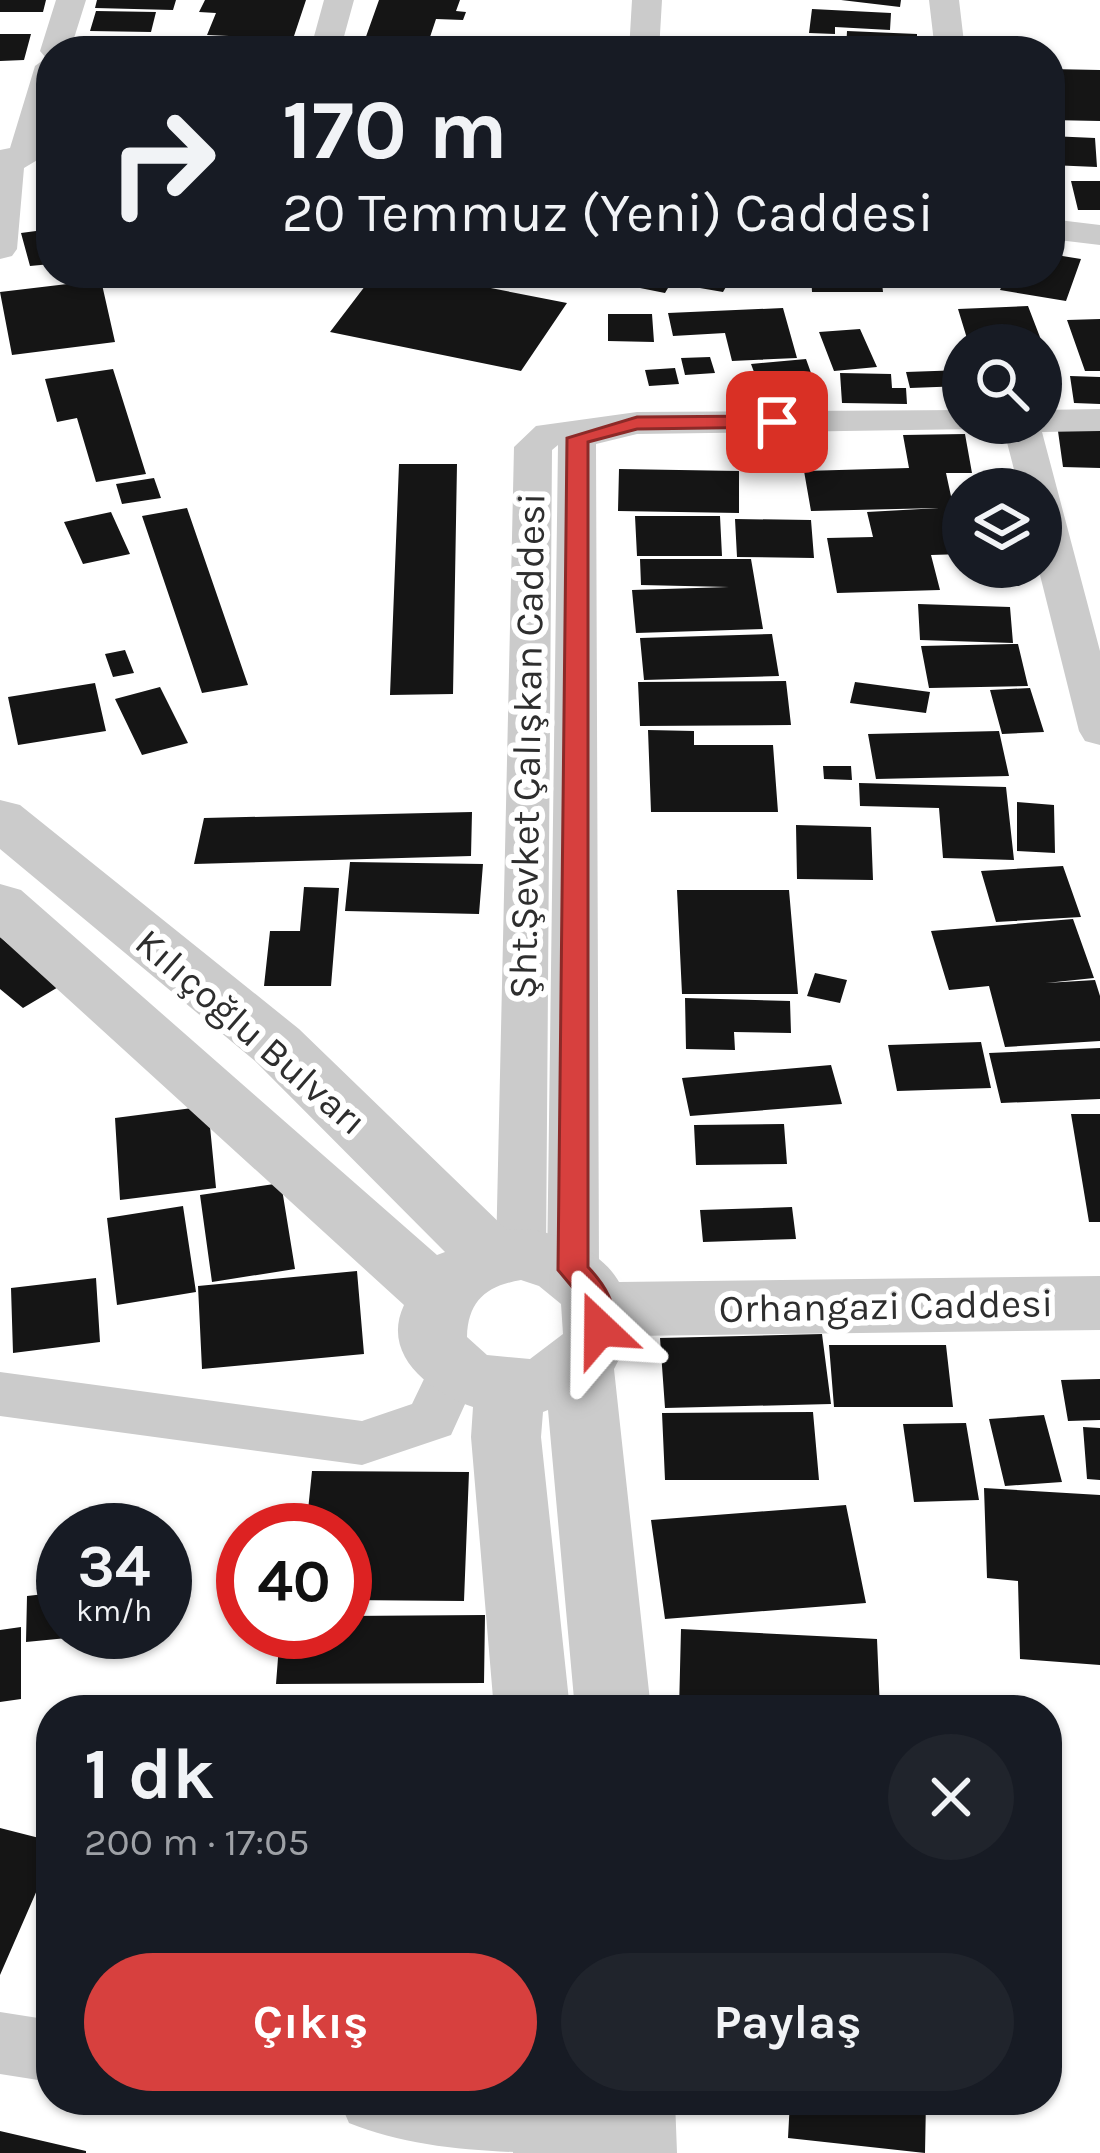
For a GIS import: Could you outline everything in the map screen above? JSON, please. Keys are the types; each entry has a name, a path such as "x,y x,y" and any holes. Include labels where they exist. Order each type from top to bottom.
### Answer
{"street":[{"path":"60,36 70,0"},
{"path":"330,36 339,0"},
{"path":"645,36 647,0"},
{"path":"944,0 948,36"},
{"path":"0,249 36,112"},
{"path":"1065,231 1100,236"},
{"path":"1062,421 1100,420"},
{"name":"Şht.Şevket Çalışkan Caddesi","path":"553,1291 578,438 637,423 942,422"},
{"path":"1062,582 1100,731"},
{"name":"Kılıçoğlu Bulvarı","path":"0,819 277,1045 553,1291"},
{"name":"Kılıçoğlu Bulvarı","path":"0,904 438,1296"},
{"path":"531,1695 506,1437 482,1379 433,1334 438,1296 451,1279 553,1291"},
{"path":"0,1394 362,1443 432,1419 482,1379 534,1387 553,1291"},
{"path":"553,1291 611,1695"},
{"name":"Orhangazi Caddesi","path":"553,1291 1100,1304"},
{"path":"0,2043 36,2049"},
{"path":"491,2115 587,2127"}],"building":[{"path":"0,0 46,0 43,12 0,12"},
{"path":"97,0 176,0 173,10 95,8"},
{"path":"205,0 306,0 294,36 207,35 216,13 199,12"},
{"path":"379,0 460,0 456,11 466,12 463,20 436,19 430,36 366,36"},
{"path":"841,0 901,0 900,7"},
{"path":"812,9 891,13 890,30 835,27 835,34 809,33"},
{"path":"96,11 156,12 151,32 90,31"},
{"path":"847,31 917,34 917,36 847,36"},
{"path":"0,34 31,34 24,60 0,61"},
{"path":"1065,69 1100,70 1100,121 1065,120"},
{"path":"1065,137 1095,138 1097,167 1065,166"},
{"path":"1071,181 1100,181 1100,210 1078,210"},
{"path":"36,231 36,265 30,266 21,233"},
{"path":"1065,256 1081,259 1066,301 1000,290 1065,288"},
{"path":"103,288 115,342 12,355 0,292"},
{"path":"364,288 490,288 567,303 521,371 330,332"},
{"path":"812,288 883,288 883,292 812,292"},
{"path":"1028,306 1035,324 963,324 958,309"},
{"path":"783,308 797,358 732,361 725,333 673,336 668,313"},
{"path":"608,314 652,314 654,342 608,341"},
{"path":"1100,319 1100,371 1085,371 1067,320"},
{"path":"860,329 877,367 834,371 819,332"},
{"path":"710,357 715,373 685,375 681,358"},
{"path":"806,359 815,384 760,388 751,364"},
{"path":"675,368 679,384 649,386 645,370"},
{"path":"113,369 146,474 96,482 77,418 57,422 45,379"},
{"path":"942,371 942,387 910,388 906,372"},
{"path":"840,373 891,374 892,388 906,388 907,404 842,403"},
{"path":"1070,376 1100,377 1100,404 1074,403"},
{"path":"1062,424 1100,426 1100,468 1063,467"},
{"path":"942,434 942,444 967,444 971,468 942,468 942,555 931,555 940,590 837,593 827,538 873,537 867,512 939,508 811,511 804,471 909,468 903,435"},
{"path":"399,464 457,464 453,694 390,695"},
{"path":"619,469 739,471 739,513 618,511"},
{"path":"154,478 161,498 122,504 116,484"},
{"path":"187,508 248,685 202,693 142,516"},
{"path":"111,512 130,554 83,564 64,522"},
{"path":"635,516 720,516 722,556 637,556"},
{"path":"735,519 811,520 814,558 737,557"},
{"path":"640,559 751,559 763,629 636,633 632,590 729,587 641,585"},
{"path":"918,604 1010,607 1013,643 920,640"},
{"path":"772,634 779,676 644,680 640,638"},
{"path":"1018,644 1028,686 929,688 921,646"},
{"path":"125,650 134,673 113,677 105,654"},
{"path":"786,681 791,725 640,726 638,682"},
{"path":"855,682 930,692 926,713 850,703"},
{"path":"95,683 106,731 18,745 8,697"},
{"path":"160,687 188,743 142,755 115,699"},
{"path":"1030,688 1044,732 1002,734 990,690"},
{"path":"648,730 694,731 694,745 773,745 778,812 651,812"},
{"path":"999,731 1009,776 876,779 868,734"},
{"path":"823,766 851,766 852,780 824,779"},
{"path":"859,783 1006,787 1014,860 943,858 939,808 860,806"},
{"path":"1017,802 1054,805 1055,853 1017,851"},
{"path":"472,812 471,856 194,864 204,818"},
{"path":"796,825 871,827 873,880 797,879"},
{"path":"350,862 483,864 479,914 345,911"},
{"path":"1063,866 1081,917 996,922 981,871"},
{"path":"304,887 339,888 331,986 264,986 270,931 300,931"},
{"path":"677,890 789,890 798,994 682,994"},
{"path":"1073,919 1094,978 1046,983 1095,980 1100,996 1100,1041 1005,1047 989,986 949,990 931,931"},
{"path":"0,937 60,986 23,1008 0,989"},
{"path":"815,973 847,980 840,1003 807,996"},
{"path":"685,998 790,1001 791,1033 734,1032 735,1050 686,1049"},
{"path":"981,1042 991,1088 897,1091 888,1045"},
{"path":"1100,1048 1100,1099 1001,1103 989,1053"},
{"path":"831,1065 842,1104 690,1116 682,1078"},
{"path":"208,1106 216,1188 120,1200 115,1118"},
{"path":"1071,1114 1100,1114 1100,1222 1089,1222"},
{"path":"784,1124 787,1164 696,1165 694,1125"},
{"path":"281,1183 295,1269 212,1282 200,1195"},
{"path":"183,1206 196,1292 117,1305 107,1218"},
{"path":"792,1207 796,1239 703,1242 700,1210"},
{"path":"357,1271 364,1354 202,1369 198,1286"},
{"path":"96,1278 100,1342 13,1353 11,1288"},
{"path":"822,1334 831,1404 665,1408 660,1338"},
{"path":"829,1345 946,1345 953,1407 834,1407"},
{"path":"1100,1379 1100,1420 1068,1421 1061,1380"},
{"path":"813,1412 819,1480 665,1480 662,1413"},
{"path":"1044,1415 1062,1482 1005,1486 989,1419"},
{"path":"966,1423 979,1500 914,1502 903,1424"},
{"path":"1083,1427 1100,1428 1100,1480 1087,1479"},
{"path":"312,1471 469,1472 464,1601 372,1600 372,1503 309,1503"},
{"path":"984,1488 1100,1495 1100,1665 1020,1659 1018,1581 987,1578"},
{"path":"846,1505 866,1603 665,1619 651,1520"},
{"path":"36,1595 36,1641 26,1642 27,1596"},
{"path":"485,1615 484,1683 276,1684 278,1659 372,1659 372,1616"},
{"path":"21,1627 21,1699 0,1702 0,1630"},
{"path":"681,1629 877,1639 879,1695 679,1695"},
{"path":"0,1828 36,1837 36,1892 0,1975"},
{"path":"789,2115 926,2115 925,2153 788,2138"},
{"path":"0,2131 86,2151 86,2153 0,2153"}],"route":[{"path":"600,1329 600,1309 590,1288 573,1270 578,438 637,423 777,422"}]}
